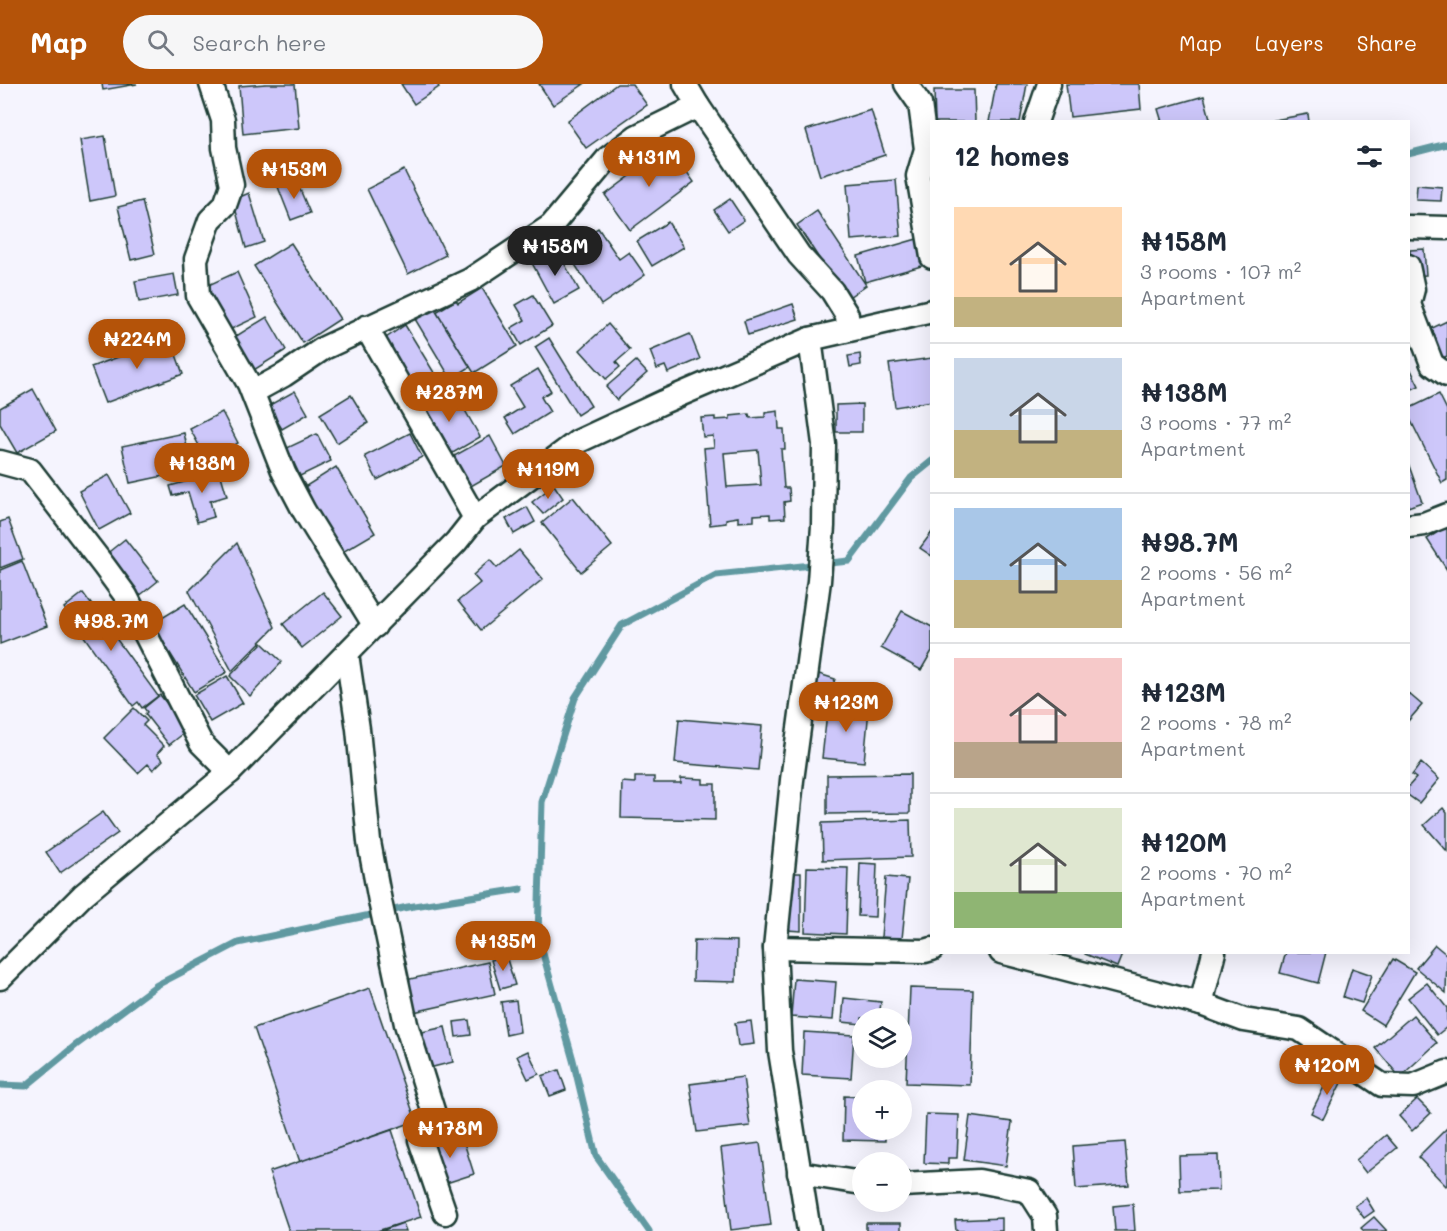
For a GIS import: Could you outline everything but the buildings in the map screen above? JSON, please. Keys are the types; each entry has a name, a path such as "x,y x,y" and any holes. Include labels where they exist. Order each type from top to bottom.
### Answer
{"street":[{"path":"211,84 223,120 224,148 232,185 225,205 210,220 196,259 198,296 253,392 289,483 304,511 375,626"},
{"path":"685,84 799,255 832,291 847,315 848,330"},
{"path":"906,84 920,104 926,149 918,176 930,245"},
{"path":"1037,120 1049,84"},
{"path":"253,392 284,375 324,348 470,280 551,226 608,158 637,136 698,106"},
{"path":"1410,227 1447,228"},
{"path":"1410,275 1413,289 1410,300"},
{"path":"1410,310 1415,343 1432,364 1447,375"},
{"path":"0,978 83,896 230,772 375,626 456,542 475,518 577,442 663,402 810,339 930,311"},
{"path":"366,327 475,518"},
{"path":"809,1231 780,1051 775,948 823,526 824,444 810,339"},
{"path":"0,462 30,470 115,581 126,596 201,743 230,772"},
{"path":"1410,526 1424,524 1447,515"},
{"path":"347,654 358,729 369,842 385,928 406,1024 435,1117 420,1140 445,1213"},
{"path":"775,948 930,950"},
{"path":"1009,954 1201,1004 1244,1020 1299,1029 1382,1085 1413,1086 1447,1072"},
{"path":"1201,1004 1214,954"},
{"path":"799,1173 852,1181"},
{"path":"912,1184 979,1181 1029,1191 1045,1216 1046,1231"}],"waterway":[{"path":"1410,153 1447,144"},
{"path":"649,1231 596,1156 573,1060 538,936 542,802 575,698 622,625 716,575 849,561 911,478 930,463"},
{"path":"0,1085 26,1086 76,1045 157,985 238,943 408,907 521,889"}]}
